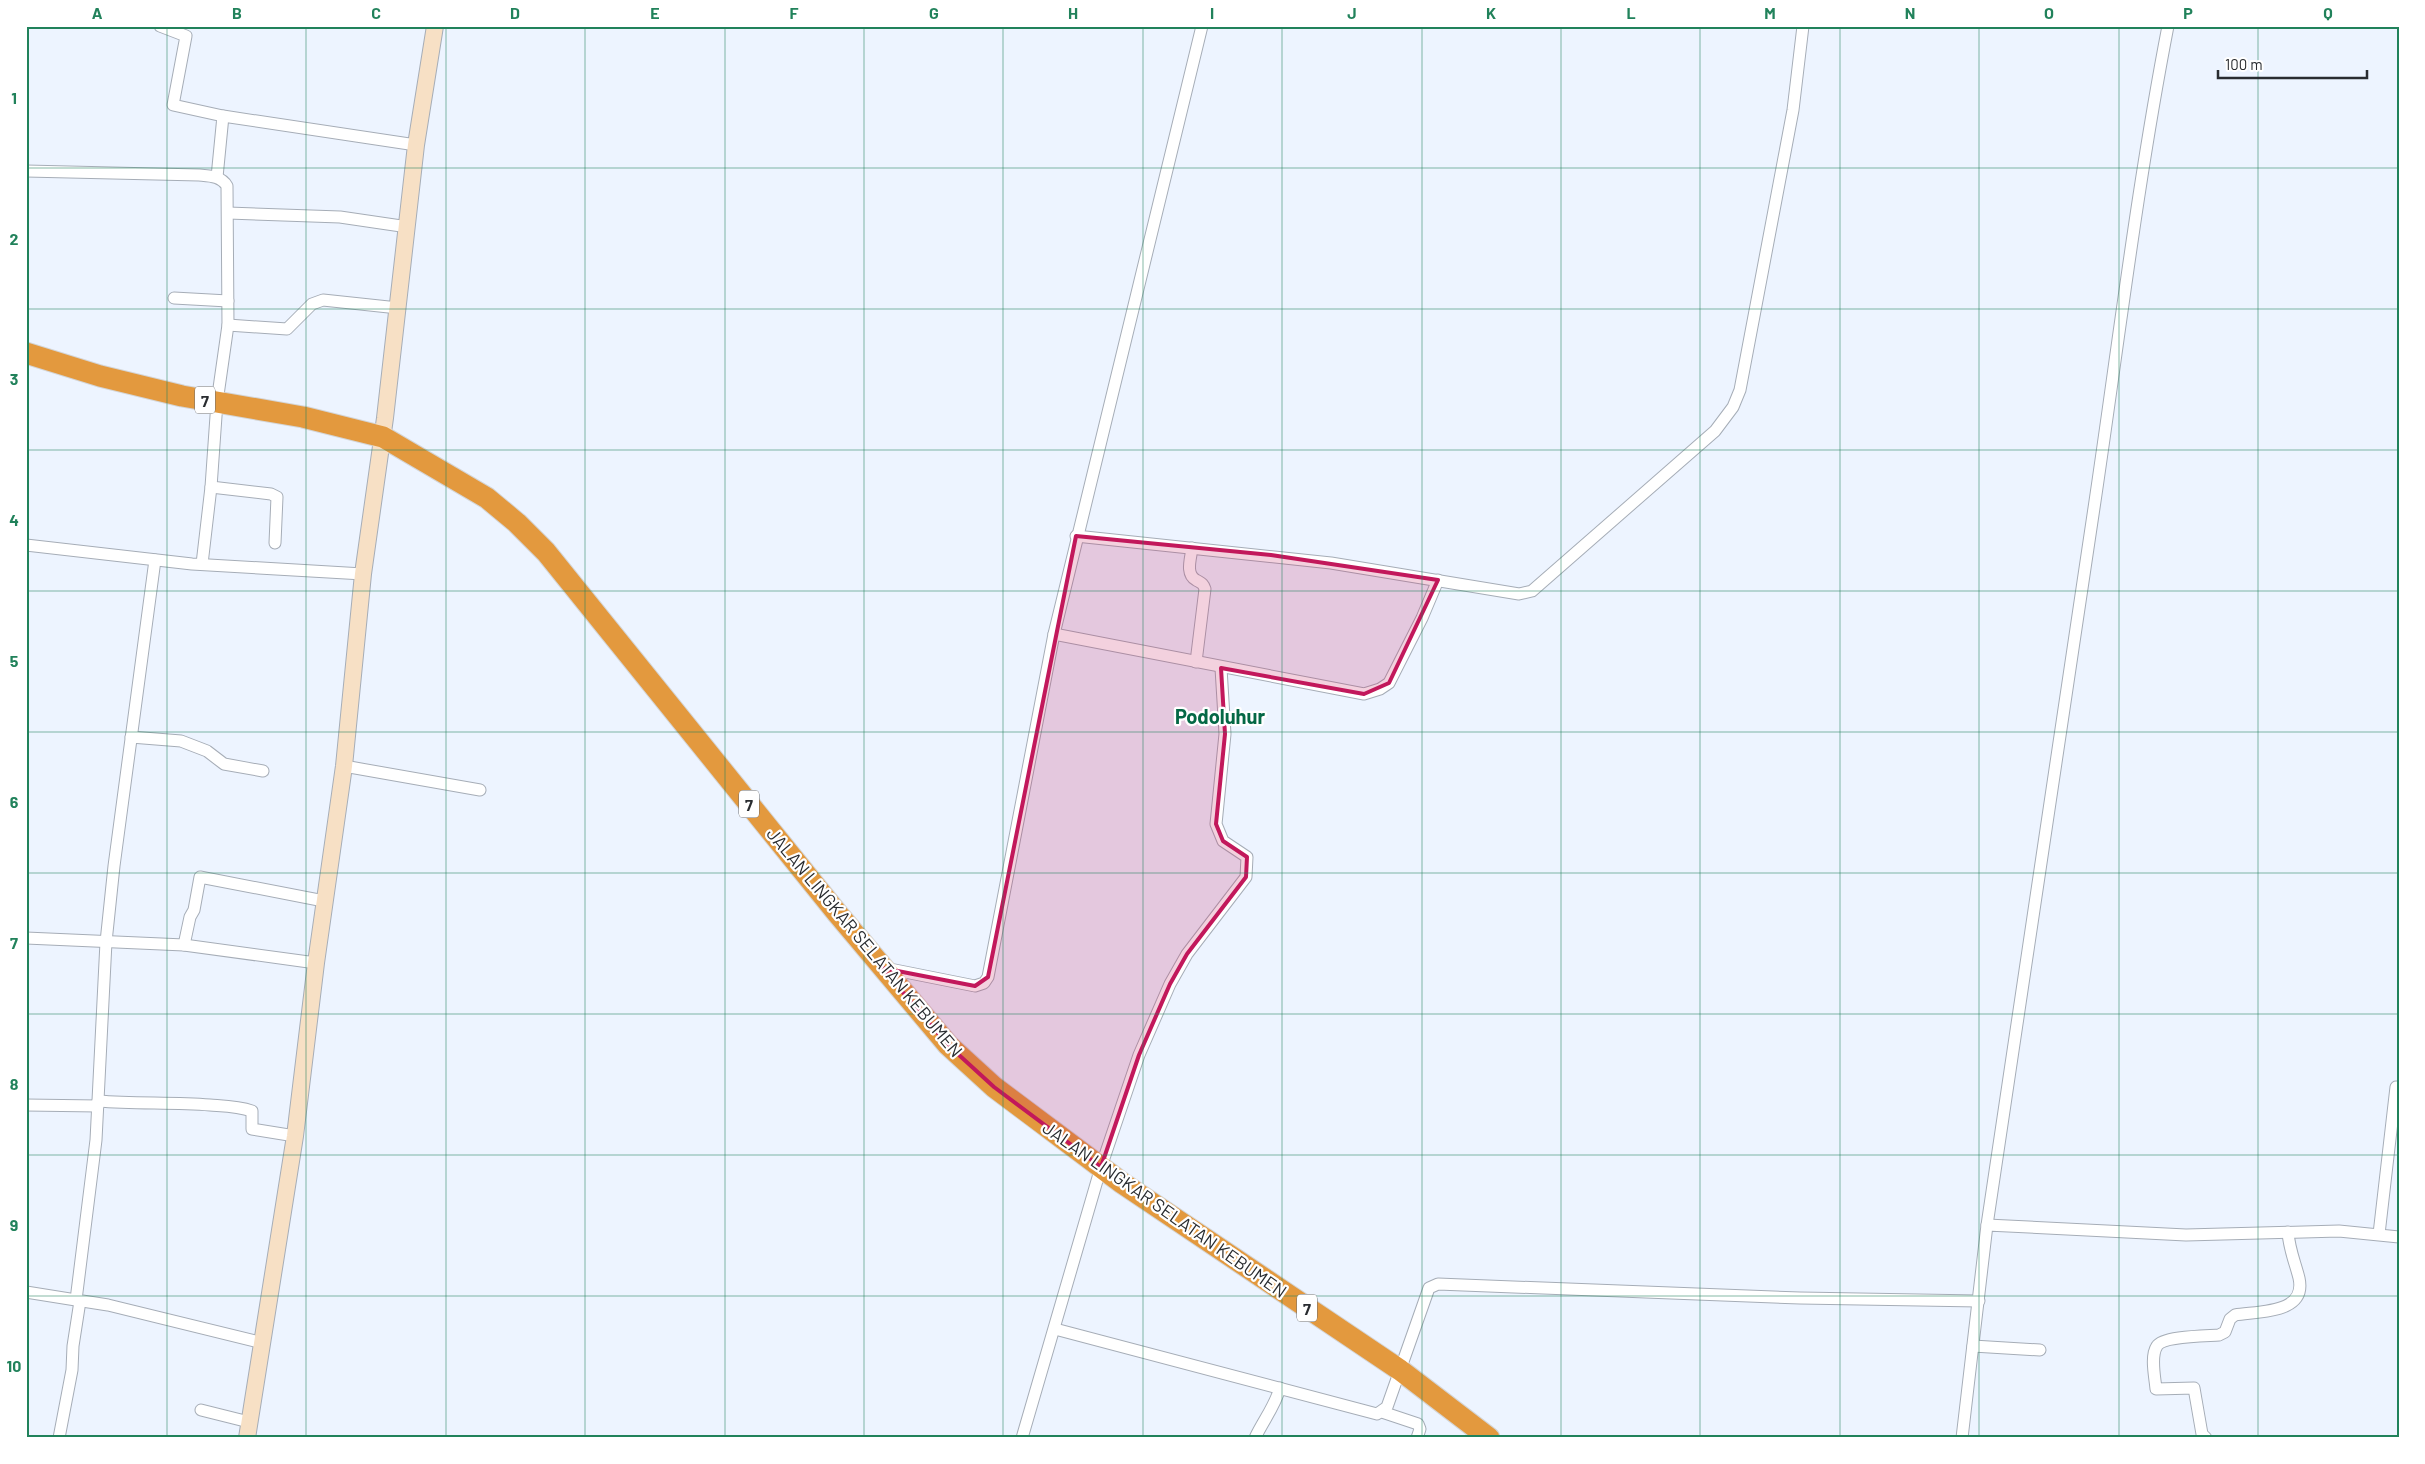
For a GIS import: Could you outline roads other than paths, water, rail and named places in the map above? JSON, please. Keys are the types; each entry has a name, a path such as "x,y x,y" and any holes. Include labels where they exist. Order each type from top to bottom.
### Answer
{"highway":[{"name":"JALAN LINGKAR SELATAN KEBUMEN","path":"26,353 100,376 217,402 303,417 388,439 487,498 517,523 546,552 882,968 948,1045 994,1088 1122,1183 1400,1370 1489,1438"}],"street":[{"path":"160,26 186,36 173,105 223,116 416,145"},
{"path":"200,1410 248,1430 295,1136 324,901 344,766 364,574 388,439 398,308 416,145 435,26"},
{"path":"882,968 975,986 984,983 988,977 1054,634 1076,536 1202,26"},
{"path":"1076,536 1323,562 1519,594 1532,591 1715,431 1733,407 1740,390 1793,110 1803,26"},
{"path":"1962,1438 1987,1224 2097,488 2126,271 2152,110 2168,26"},
{"path":"217,177 223,116"},
{"path":"26,171 199,175 217,177 224,180 228,186 228,324 217,402 211,487 202,564"},
{"path":"228,213 340,217 408,227"},
{"path":"174,298 228,301"},
{"path":"228,324 286,329 312,304 323,300 398,308"},
{"path":"211,487 277,496 275,543"},
{"path":"26,545 155,560 364,574"},
{"path":"1192,548 1189,572 1192,578 1202,583 1205,589 1196,662"},
{"path":"59,1438 72,1370 98,1104 106,942 155,560"},
{"path":"1054,634 1221,668 1364,694 1373,692 1389,683 1422,618 1438,580"},
{"path":"1022,1438 1060,1331 1103,1168 1139,1055 1170,984 1187,954 1246,877 1247,857 1223,841 1216,824 1225,734 1221,668"},
{"path":"131,737 181,741 207,751 224,764 263,771"},
{"path":"344,766 480,790"},
{"path":"184,945 190,917 194,910 200,877 324,901"},
{"path":"26,938 184,945 316,963"},
{"path":"2379,1234 2396,1087"},
{"path":"26,1105 178,1102 237,1107 252,1111 252,1129 295,1136"},
{"path":"1987,1224 2186,1235 2338,1231 2399,1237"},
{"path":"2206,1438 2202,1434 2194,1388 2156,1389 2154,1352 2157,1345 2166,1340 2219,1335 2225,1332 2230,1319 2235,1315 2288,1306 2293,1303 2299,1296 2299,1280 2289,1246 2288,1232"},
{"path":"1060,1331 1374,1414 1382,1412 1387,1407 1429,1288 1438,1284 1800,1298 1979,1301"},
{"path":"26,1292 108,1305 262,1343"},
{"path":"1973,1346 2040,1350"},
{"path":"1255,1438 1263,1420 1274,1405 1280,1388"},
{"path":"1382,1412 1418,1424 1420,1429 1416,1438"}],"district":[{"name":"Podoluhur","path":"1220,716"}]}
